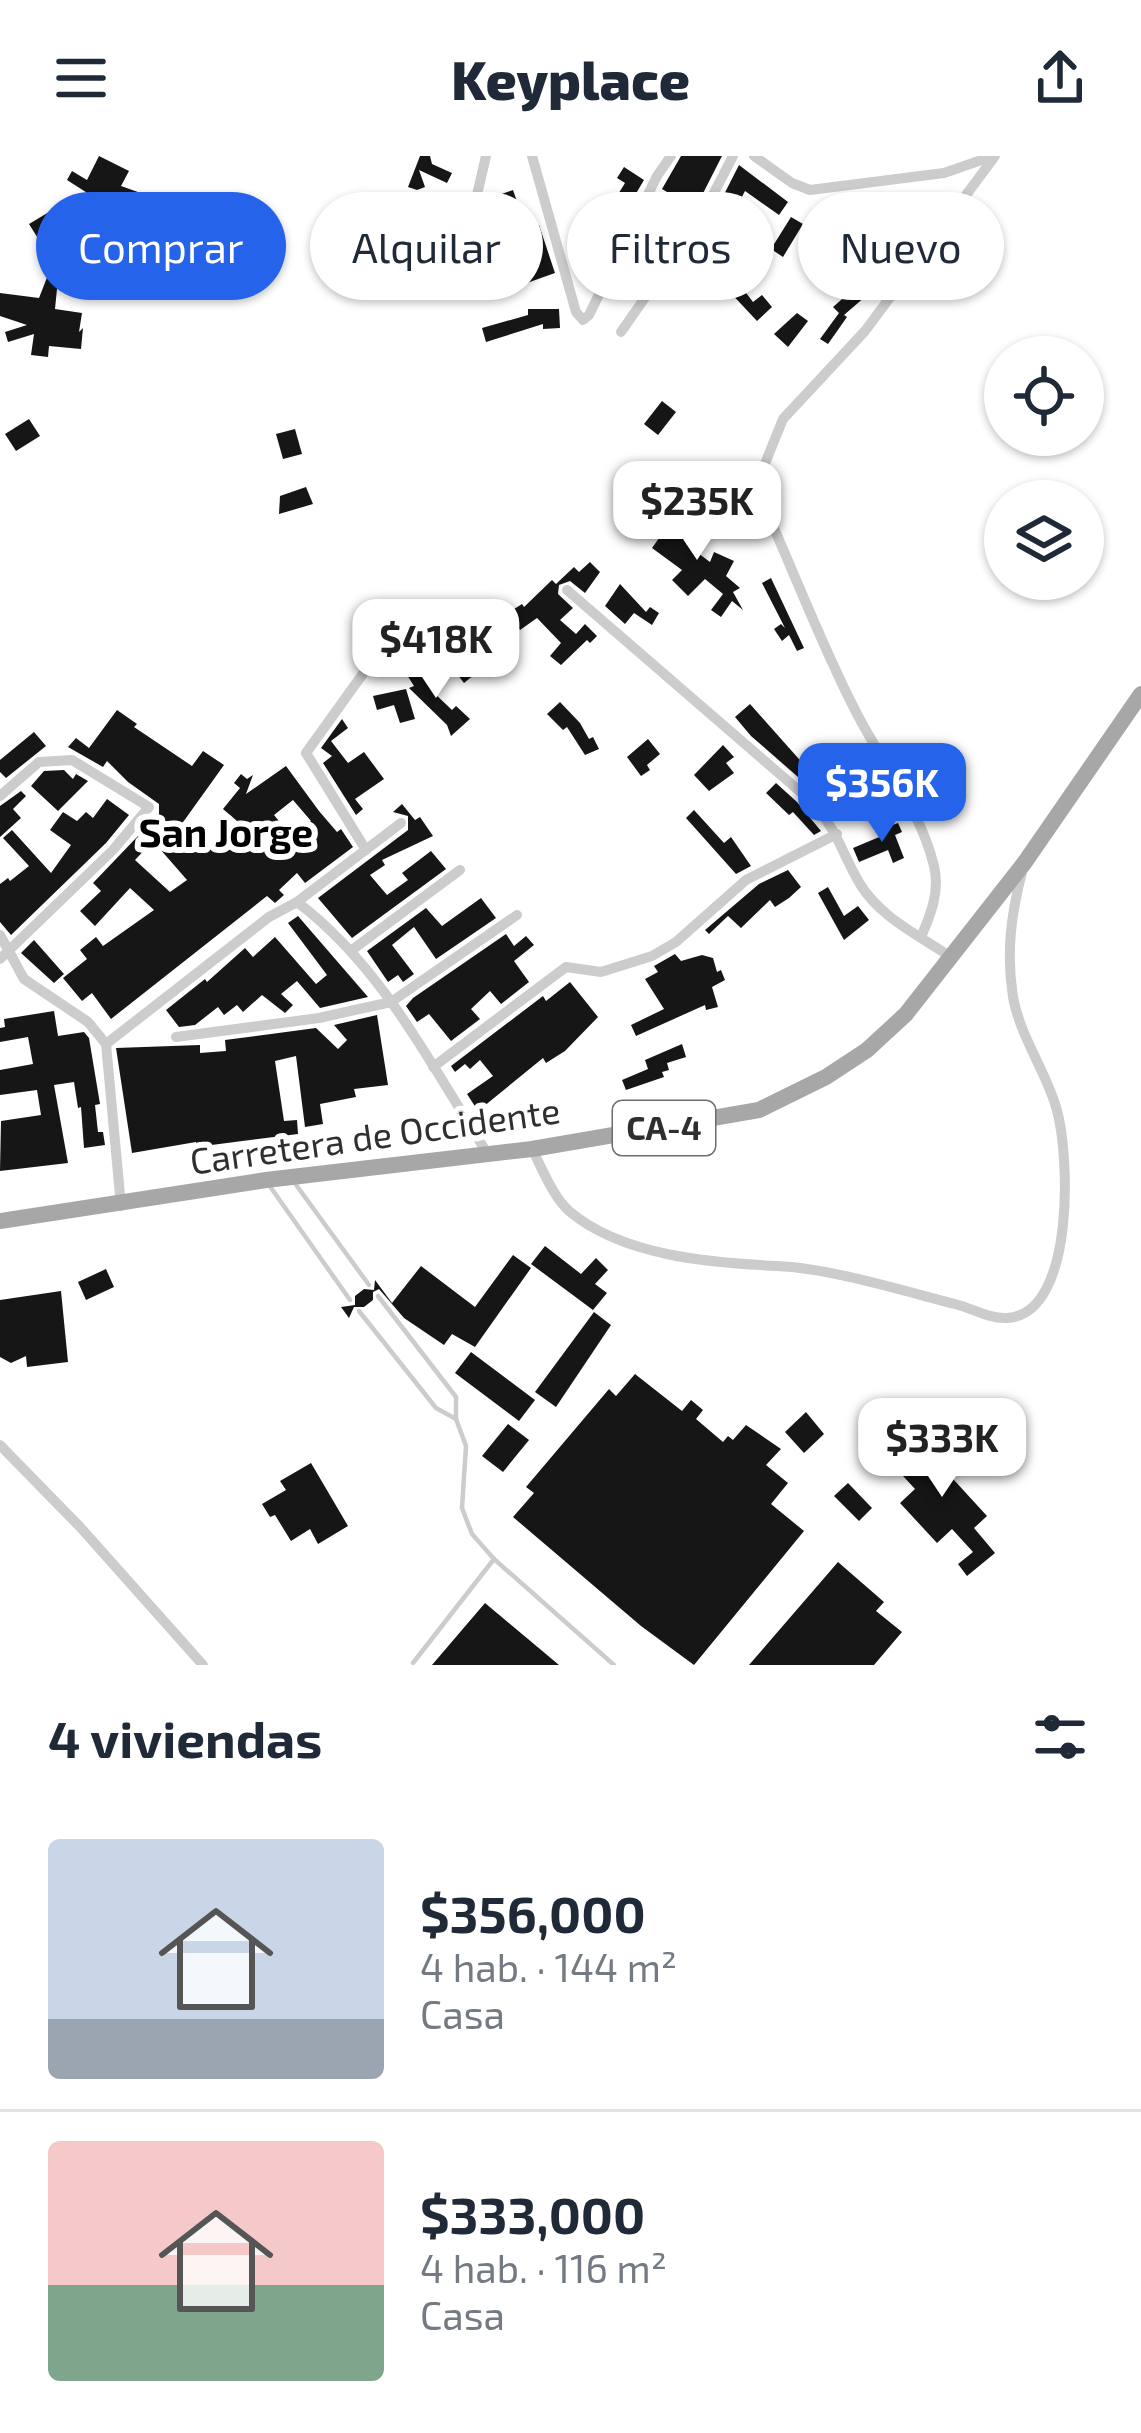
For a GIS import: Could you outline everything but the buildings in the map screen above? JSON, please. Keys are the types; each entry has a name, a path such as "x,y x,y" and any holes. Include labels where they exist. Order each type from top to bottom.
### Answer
{"main road":[{"name":"Carretera de Occidente","path":"0,1221 121,1206 266,1180 532,1149 759,1110 826,1077 867,1050 906,1015 1025,862 1141,694"}],"street":[{"path":"478,192 486,156"},
{"path":"532,156 576,312 583,320 656,176 671,156"},
{"path":"622,332 702,215 733,156"},
{"path":"754,156 810,190 944,173 994,156"},
{"path":"922,937 934,908 934,866 904,790 880,758 852,704 761,499 760,476 783,419 865,331 994,156"},
{"path":"567,590 804,795 830,820 861,886 888,917 949,956"},
{"path":"366,850 306,753 385,643 430,652"},
{"path":"0,796 40,762 72,760 149,807 113,850 3,955"},
{"path":"106,1045 269,917 297,902 401,823"},
{"path":"433,1067 566,967 601,972 652,956 676,942 746,880 837,835"},
{"path":"532,1149 565,1208 590,1226 651,1249 786,1266 893,1287 987,1316 1027,1313 1042,1299 1060,1248 1066,1180 1057,1109 1028,1043 1011,984 1009,933 1025,862"},
{"path":"352,950 460,869"},
{"path":"297,902 352,950 391,1002 487,1153"},
{"path":"176,1037 319,1018 391,1002 518,915"},
{"path":"0,935 3,955 23,979 88,1022 106,1045 121,1206"},
{"path":"0,1445 203,1665"}],"lane":[{"path":"291,1178 369,1285"},
{"path":"266,1180 350,1300"},
{"path":"378,1296 456,1397 456,1419 466,1446 464,1521 494,1559 614,1665"},
{"path":"359,1311 436,1408 456,1419"},
{"path":"413,1663 494,1559"}],"district":[{"name":"San Jorge","path":"226,833"}]}
